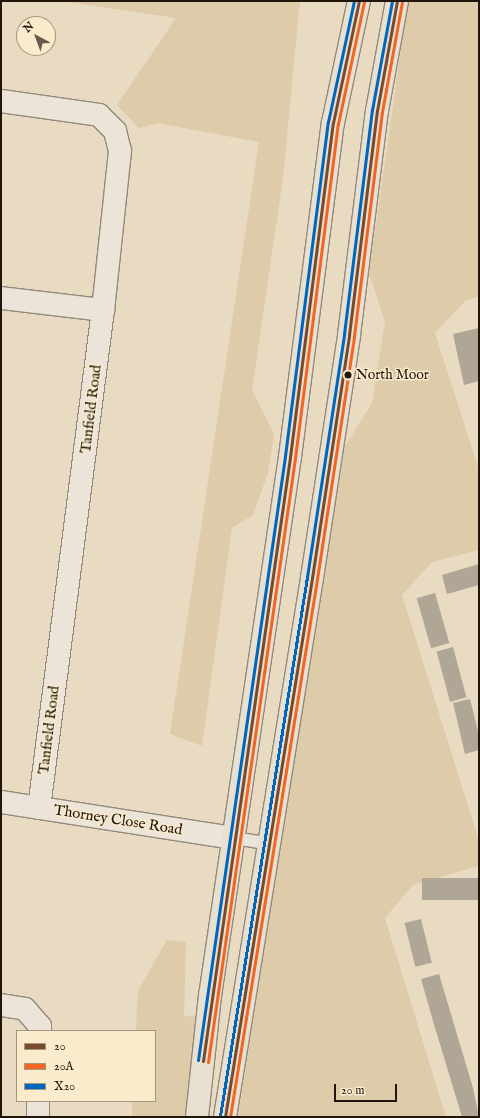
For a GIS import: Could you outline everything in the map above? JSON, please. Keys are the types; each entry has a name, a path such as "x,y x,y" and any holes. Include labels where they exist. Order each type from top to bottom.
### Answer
{"highway":[{"path":"197,1117 210,996 290,457 333,123 359,1"},
{"path":"225,1117 271,844 349,335 378,111 397,1"}],"street":[{"name":"Tanfield Road","path":"1,101 99,116 115,131 120,151 103,310 39,808"},
{"path":"1,298 103,310"},
{"name":"Thorney Close Road","path":"1,802 234,838"},
{"path":"1,1005 25,1009 40,1026 40,1030"},
{"path":"38,1102 38,1117"}],"lane":[{"path":"234,838 271,844"}],"shaded area":[{"path":"61,1 300,1 283,178 252,390 274,434 268,473 253,515 232,528 202,746 170,734 259,142 158,123 139,128 117,105 176,18"},
{"path":"408,1 479,1 479,297 466,300 435,333 479,470 479,550 432,562 402,595 479,841 479,866 413,885 385,918 446,1117 238,1117 342,451 372,403 385,322 369,273"},
{"path":"167,940 186,942 184,1016 196,1017 189,1117 132,1117 132,1102 156,1102 156,1030 136,1030 139,989"}],"building":[{"path":"479,328 479,381 464,385 453,334"},
{"path":"479,564 479,585 447,594 442,575"},
{"path":"435,593 449,643 431,648 417,598"},
{"path":"453,647 466,697 450,702 437,651"},
{"path":"470,699 479,735 479,750 465,754 453,703"},
{"path":"422,878 479,878 479,900 422,900"},
{"path":"421,919 432,963 415,967 405,923"},
{"path":"439,974 473,1088 479,1117 462,1117 421,979"}],"transit line":[{"name":"X20","path":"198,1060 285,456 328,122 354,1"},
{"name":"20","path":"203,1061 290,457 333,123 359,1"},
{"name":"X20","path":"220,1116 307,577 344,334 372,110 392,1"},
{"name":"20","path":"225,1117 312,578 349,335 377,111 397,1"},
{"name":"20A","path":"208,1062 295,458 338,124 364,2"},
{"name":"20A","path":"230,1117 317,579 354,336 382,112 402,2"}],"place":[{"name":"North Moor","path":"348,375"}]}
